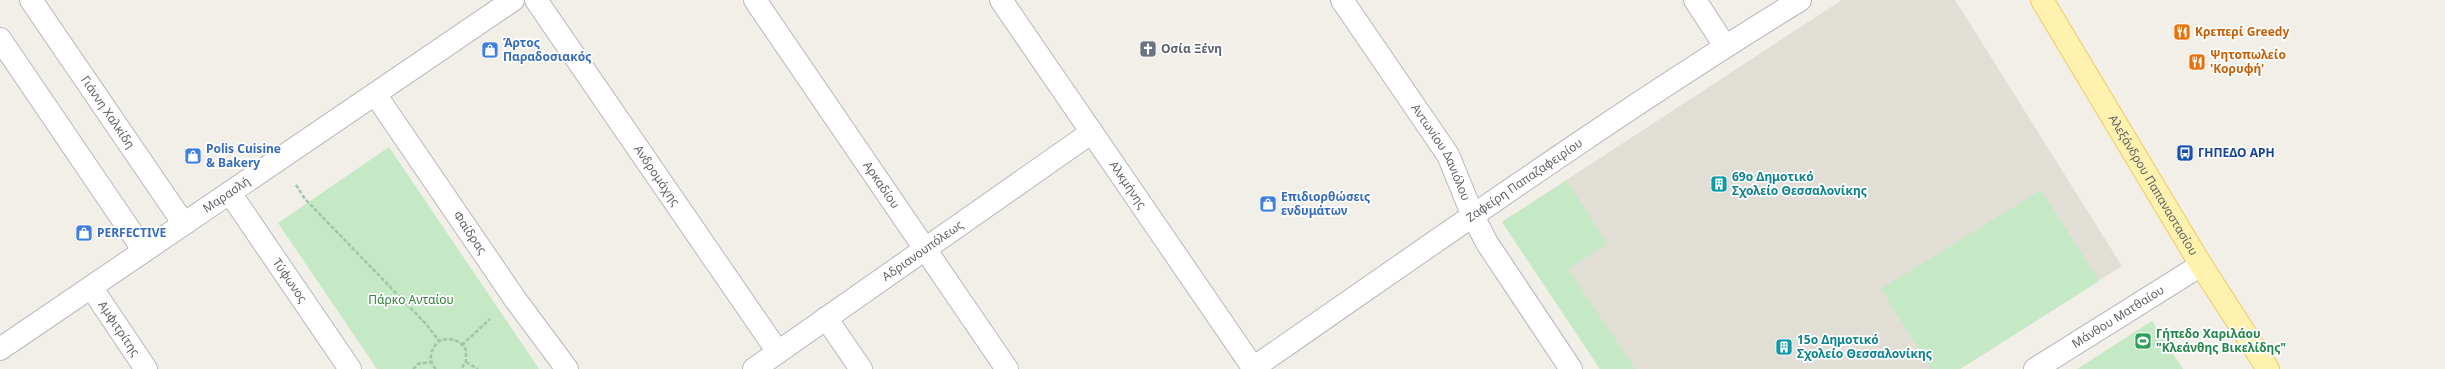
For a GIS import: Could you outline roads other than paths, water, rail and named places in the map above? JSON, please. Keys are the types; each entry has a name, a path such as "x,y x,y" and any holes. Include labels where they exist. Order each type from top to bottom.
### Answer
{"main road":[{"name":"Αλεξάνδρου Παπαναστασίου","path":"2042,0 2201,265 2268,369"}],"street":[{"name":"Γιάννη Χαλκίδη","path":"31,0 184,224"},
{"name":"Ανδρομάχης","path":"536,0 778,352"},
{"name":"Αρκαδίου","path":"755,0 1007,369"},
{"name":"Αλκμήνης","path":"1002,0 1253,369"},
{"name":"Αντωνίου Δανιόλου","path":"1342,0 1448,155 1473,216 1492,251 1571,369"},
{"path":"1695,0 1725,46"},
{"name":"Ζαφείρη Παπαζαφειρίου","path":"1253,369 1473,216 1725,46 1800,0"},
{"name":"Μαρασλή","path":"0,349 376,94 506,2"},
{"path":"0,39 144,251"},
{"name":"Φαίδρας","path":"376,94 515,299 567,369"},
{"name":"Αδριανουπόλεως","path":"754,369 1092,132"},
{"name":"Τύφωνος","path":"230,193 350,369"},
{"name":"Μάνθου Ματθαίου","path":"2035,369 2201,265"},
{"name":"Αμφιτρίτης","path":"91,287 146,369"},
{"path":"826,318 861,369"}],"place":[{"name":"Κρεπερί Greedy","path":"2182,32"},
{"name":"Οσία Ξένη","path":"1148,49"},
{"name":"Άρτος Παραδοσιακός","path":"490,50"},
{"name":"Ψητοπωλείο 'Κορυφή'","path":"2197,62"},
{"name":"ΓΗΠΕΔΟ ΑΡΗ","path":"2185,153"},
{"name":"Polis Cuisine & Bakery","path":"193,156"},
{"name":"69ο Δημοτικό Σχολείο Θεσσαλονίκης","path":"1719,184"},
{"name":"Επιδιορθώσεις ενδυμάτων","path":"1268,204"},
{"name":"PERFECTIVE","path":"84,233"},
{"name":"Γήπεδο Χαριλάου \"Κλεάνθης Βικελίδης\"","path":"2143,341"},
{"name":"15ο Δημοτικό Σχολείο Θεσσαλονίκης","path":"1784,347"}],"park label":[{"name":"Πάρκο Ανταίου","path":"411,300"}]}
